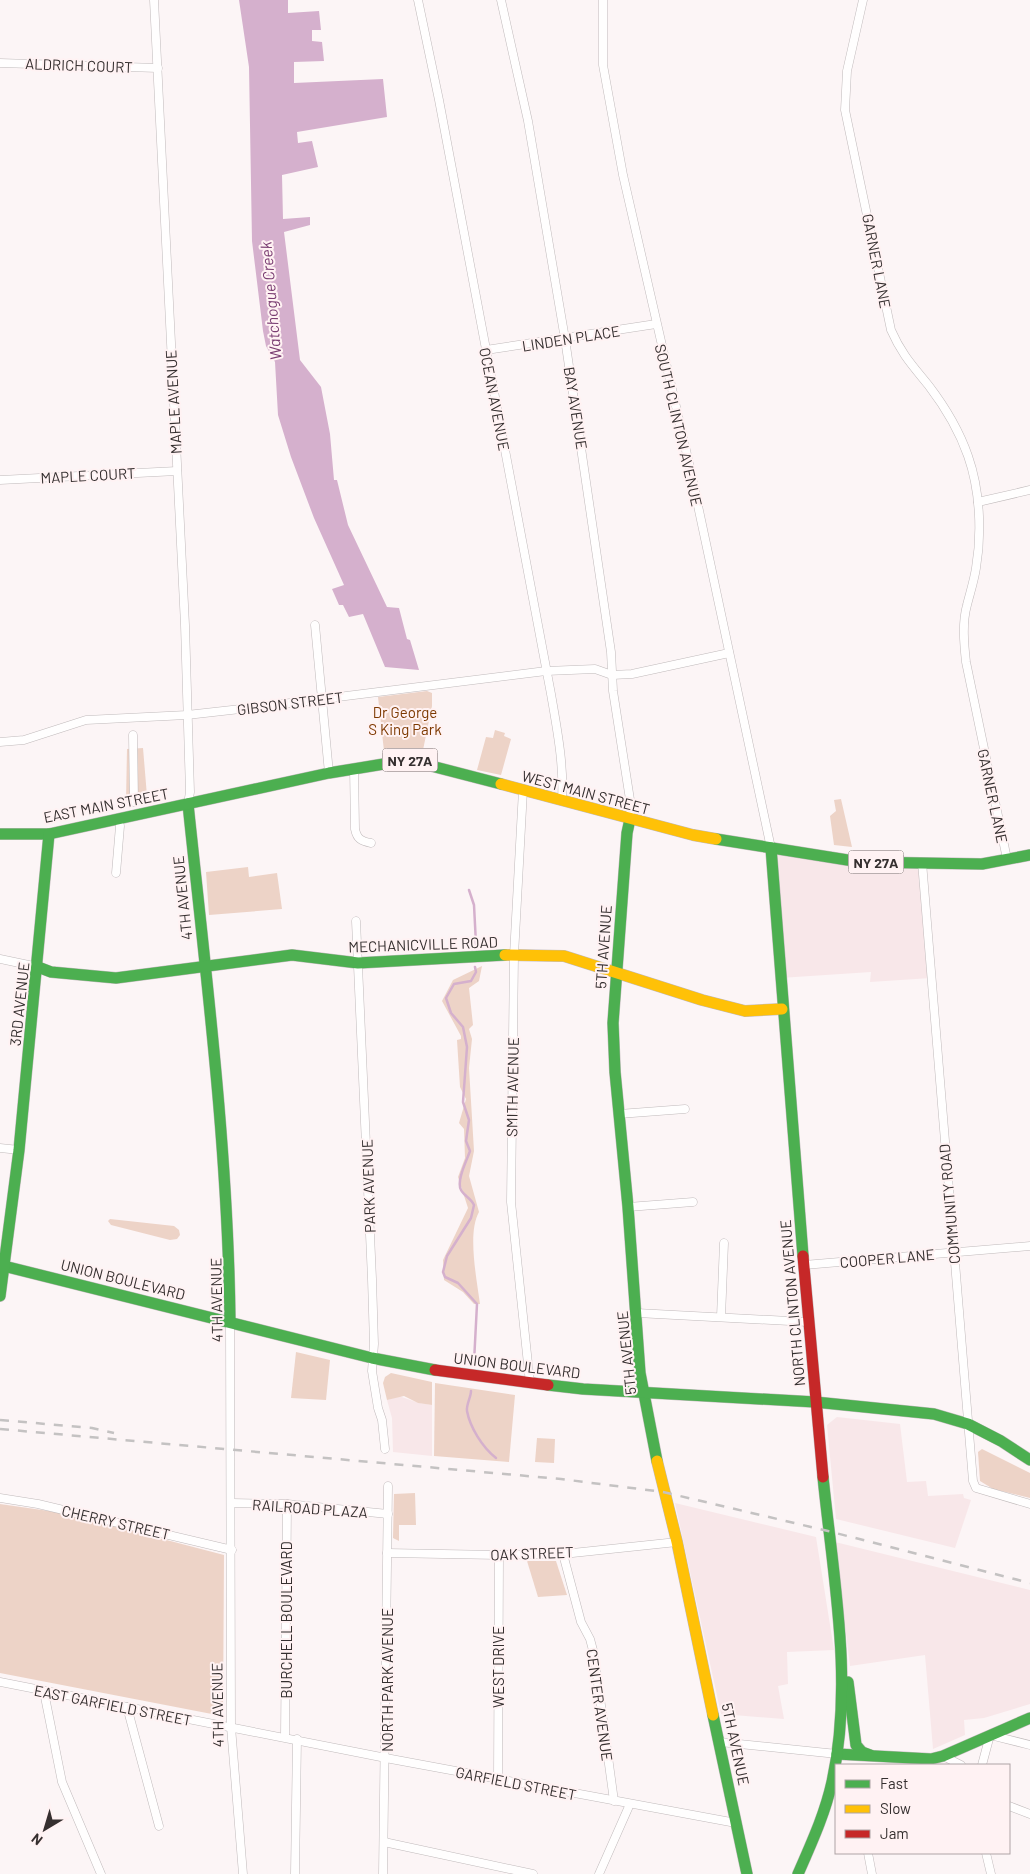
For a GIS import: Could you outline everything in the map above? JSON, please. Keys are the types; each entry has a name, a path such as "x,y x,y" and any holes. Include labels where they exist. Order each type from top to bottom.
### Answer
{"main road":[{"name":"WEST MAIN STREET","path":"188,804 329,773 408,760 693,835 771,848 860,862 982,864 1007,859"},
{"name":"EAST MAIN STREET","path":"0,834 49,834 188,804"},
{"name":"4TH AVENUE","path":"188,804 221,1120 229,1231 230,1321"},
{"name":"5TH AVENUE","path":"630,819 627,833 616,970 613,1045 637,1313 640,1373 662,1492 677,1542 748,1874"},
{"name":"3RD AVENUE","path":"0,1296 19,1150 38,967 49,834"},
{"name":"NORTH CLINTON AVENUE","path":"771,848 782,1009 808,1322 842,1661 842,1700 837,1754"},
{"name":"NY 27A","path":"1007,859 1030,855"},
{"name":"MECHANICVILLE ROAD","path":"38,967 50,972 116,978 292,956 358,963 514,955 564,956 616,970 702,1000 745,1011 782,1009"},
{"name":"UNION BOULEVARD","path":"3,1266 230,1321 372,1358 462,1375 645,1393 815,1402 934,1414 968,1424 1001,1441 1030,1460"},
{"path":"842,1661 847,1678 856,1745 862,1752 871,1756"},
{"path":"798,1874 824,1812 837,1754 931,1758 943,1756 1030,1718"}],"street":[{"name":"MAPLE AVENUE","path":"154,0 177,471 190,792 188,804"},
{"name":"OCEAN AVENUE","path":"418,0 439,100 560,746 563,780 562,800"},
{"name":"BAY AVENUE","path":"501,0 528,120 565,339 611,652 612,675 631,806 630,819"},
{"name":"SOUTH CLINTON AVENUE","path":"603,0 603,65 623,175 730,653 771,848"},
{"name":"GARNER LANE","path":"864,0 847,71 845,110 891,330 900,351 939,400 960,436 972,469 978,502 979,533 976,569 966,606 964,642 967,675 1007,859"},
{"name":"ALDRICH COURT","path":"0,63 158,68"},
{"name":"LINDEN PLACE","path":"486,350 656,324"},
{"name":"MAPLE COURT","path":"0,480 177,471"},
{"path":"978,502 1030,490"},
{"path":"315,625 329,773"},
{"name":"GIBSON STREET","path":"0,742 24,740 86,720 187,715 321,700 546,670 595,669 612,675 632,674 730,653"},
{"path":"133,735 134,802"},
{"path":"354,768 355,829 357,837 363,842 371,843"},
{"name":"SMITH AVENUE","path":"523,790 514,955 510,1202 530,1383"},
{"path":"116,873 120,826"},
{"name":"COMMUNITY ROAD","path":"922,862 973,1481 976,1488 1030,1504"},
{"name":"PARK AVENUE","path":"356,921 374,1344 372,1358 378,1408 382,1420 384,1449"},
{"name":"MECHANICVILLE ROAD","path":"0,960 38,967"},
{"path":"619,1114 685,1109"},
{"path":"0,1148 19,1150"},
{"path":"628,1207 693,1202"},
{"path":"721,1317 724,1243"},
{"name":"COOPER LANE","path":"804,1265 1030,1246"},
{"path":"637,1313 808,1322"},
{"name":"4TH AVENUE","path":"230,1321 232,1503 231,1727 243,1874"},
{"name":"NORTH PARK AVENUE","path":"382,1874 386,1758 388,1486"},
{"name":"CHERRY STREET","path":"0,1498 38,1504 232,1550"},
{"name":"RAILROAD PLAZA","path":"232,1503 287,1504 388,1514"},
{"name":"BURCHELL BOULEVARD","path":"285,1737 287,1504"},
{"name":"OAK STREET","path":"387,1553 563,1554 677,1542"},
{"name":"CENTER AVENUE","path":"563,1554 581,1622 590,1639 594,1654 614,1801"},
{"name":"WEST DRIVE","path":"498,1780 499,1555"},
{"name":"EAST GARFIELD STREET","path":"0,1682 44,1692 297,1739"},
{"path":"44,1692 62,1782 100,1874"},
{"path":"127,1707 159,1826"},
{"path":"982,1764 990,1735 1030,1745"},
{"path":"295,1874 297,1739"},
{"name":"GARFIELD STREET","path":"297,1739 498,1780 736,1824"},
{"path":"720,1742 837,1754"},
{"path":"943,1756 959,1764"},
{"path":"599,1874 630,1804"},
{"path":"1010,1806 1030,1814"},
{"path":"384,1842 532,1874"},
{"path":"868,1854 872,1874"},
{"path":"986,1854 991,1874"}],"shaded area":[{"path":"771,848 922,862 931,978 870,982 871,972 780,978"},
{"path":"399,1396 432,1405 432,1456 393,1452 392,1418 387,1400"},
{"path":"837,1417 900,1424 907,1482 926,1481 928,1496 963,1494 964,1498 971,1500 955,1548 836,1519 827,1425"},
{"path":"675,1503 816,1537 834,1650 787,1652 788,1684 778,1686 784,1719 721,1714"},
{"path":"835,1542 1030,1590 1030,1704 984,1718 964,1720 965,1735 933,1749 925,1655 850,1666"}],"green space":[{"name":"Dr George S King Park","path":"427,691 432,693 432,706 423,750 412,748 384,751 378,697"},
{"path":"495,730 505,733 504,736 511,739 501,775 477,770 486,737 493,738"},
{"path":"143,748 147,796 126,801 127,749"},
{"path":"841,799 852,847 834,845 830,816 836,811 834,800"},
{"path":"248,867 249,877 277,873 282,909 209,915 206,872"},
{"path":"482,966 479,981 469,988 473,1025 469,1029 472,1039 469,1068 474,1151 469,1176 479,1212 475,1221 473,1244 480,1304 474,1304 463,1292 444,1280 443,1260 468,1208 458,1177 465,1158 464,1129 459,1123 466,1099 460,1087 457,1040 461,1039 461,1036 442,1001 453,980"},
{"path":"110,1219 174,1226 179,1230 180,1235 177,1239 170,1240 111,1225 108,1221"},
{"path":"296,1352 330,1360 326,1400 291,1398"},
{"path":"391,1373 432,1382 432,1405 418,1403 404,1396 387,1400 383,1383 385,1377"},
{"path":"435,1383 515,1395 509,1462 434,1456"},
{"path":"537,1438 555,1439 554,1463 535,1462"},
{"path":"982,1449 1030,1473 1030,1498 993,1489 980,1481 978,1452"},
{"path":"415,1493 416,1525 399,1525 399,1541 393,1538 394,1494"},
{"path":"0,1504 63,1513 224,1555 223,1714 217,1715 0,1673"},
{"path":"527,1561 556,1561 567,1595 538,1597"}],"water":[{"path":"239,0 288,0 288,13 319,11 321,30 312,30 312,41 322,42 324,61 294,62 294,83 383,79 387,117 297,132 298,143 312,141 318,167 282,175 283,219 310,217 310,225 284,232 300,360 321,387 330,434 334,480 337,480 348,525 387,607 399,608 407,639 410,640 419,670 385,667 363,614 349,617 343,605 339,605 332,589 344,585 314,518 291,457 278,415 275,362 266,346 263,331 252,241 249,67"}],"waterway":[{"name":"Watchogue Creek","path":"469,890 474,905 476,944"},
{"name":"Watchogue Creek","path":"474,1362 477,1304 458,1283 445,1277 443,1272 447,1256 471,1218 474,1205 462,1192 460,1186 461,1176 470,1151 466,1141 469,1120 463,1102 467,1047 463,1027 451,1013 446,998 454,984 471,981 476,972 475,967"},
{"name":"Watchogue Creek","path":"471,1391 467,1409 471,1424 481,1443 496,1458"}],"railway":[{"path":"0,1420 92,1428 114,1433"},
{"path":"0,1429 561,1479 663,1492 828,1531 1030,1583"}],"traffic: fast":[{"path":"0,834 49,834 329,773 408,760 501,784"},
{"path":"188,804 221,1127 230,1321"},
{"path":"630,819 627,833 613,1023 615,1072 628,1207 640,1373 657,1461"},
{"path":"0,1296 19,1150 49,834"},
{"path":"716,839 860,862 982,864 1030,855"},
{"path":"771,848 803,1256"},
{"path":"38,967 51,972 116,978 292,955 358,963 505,955"},
{"path":"0,1265 372,1358 435,1370"},
{"path":"548,1385 583,1389 815,1402 934,1414 968,1424 1001,1441 1030,1460"},
{"path":"798,1874 826,1806 838,1744 841,1706 841,1668 836,1591 823,1477"},
{"path":"848,1682 856,1745 862,1752 870,1755"},
{"path":"713,1715 747,1874"},
{"path":"837,1754 931,1759 943,1756 1030,1718"}],"traffic: slow":[{"path":"501,784 693,835 716,839"},
{"path":"505,955 564,956 702,1000 745,1011 782,1009"},
{"path":"657,1461 677,1542 713,1715"}],"traffic: jam":[{"path":"803,1256 823,1477"},
{"path":"435,1370 548,1385"}]}
